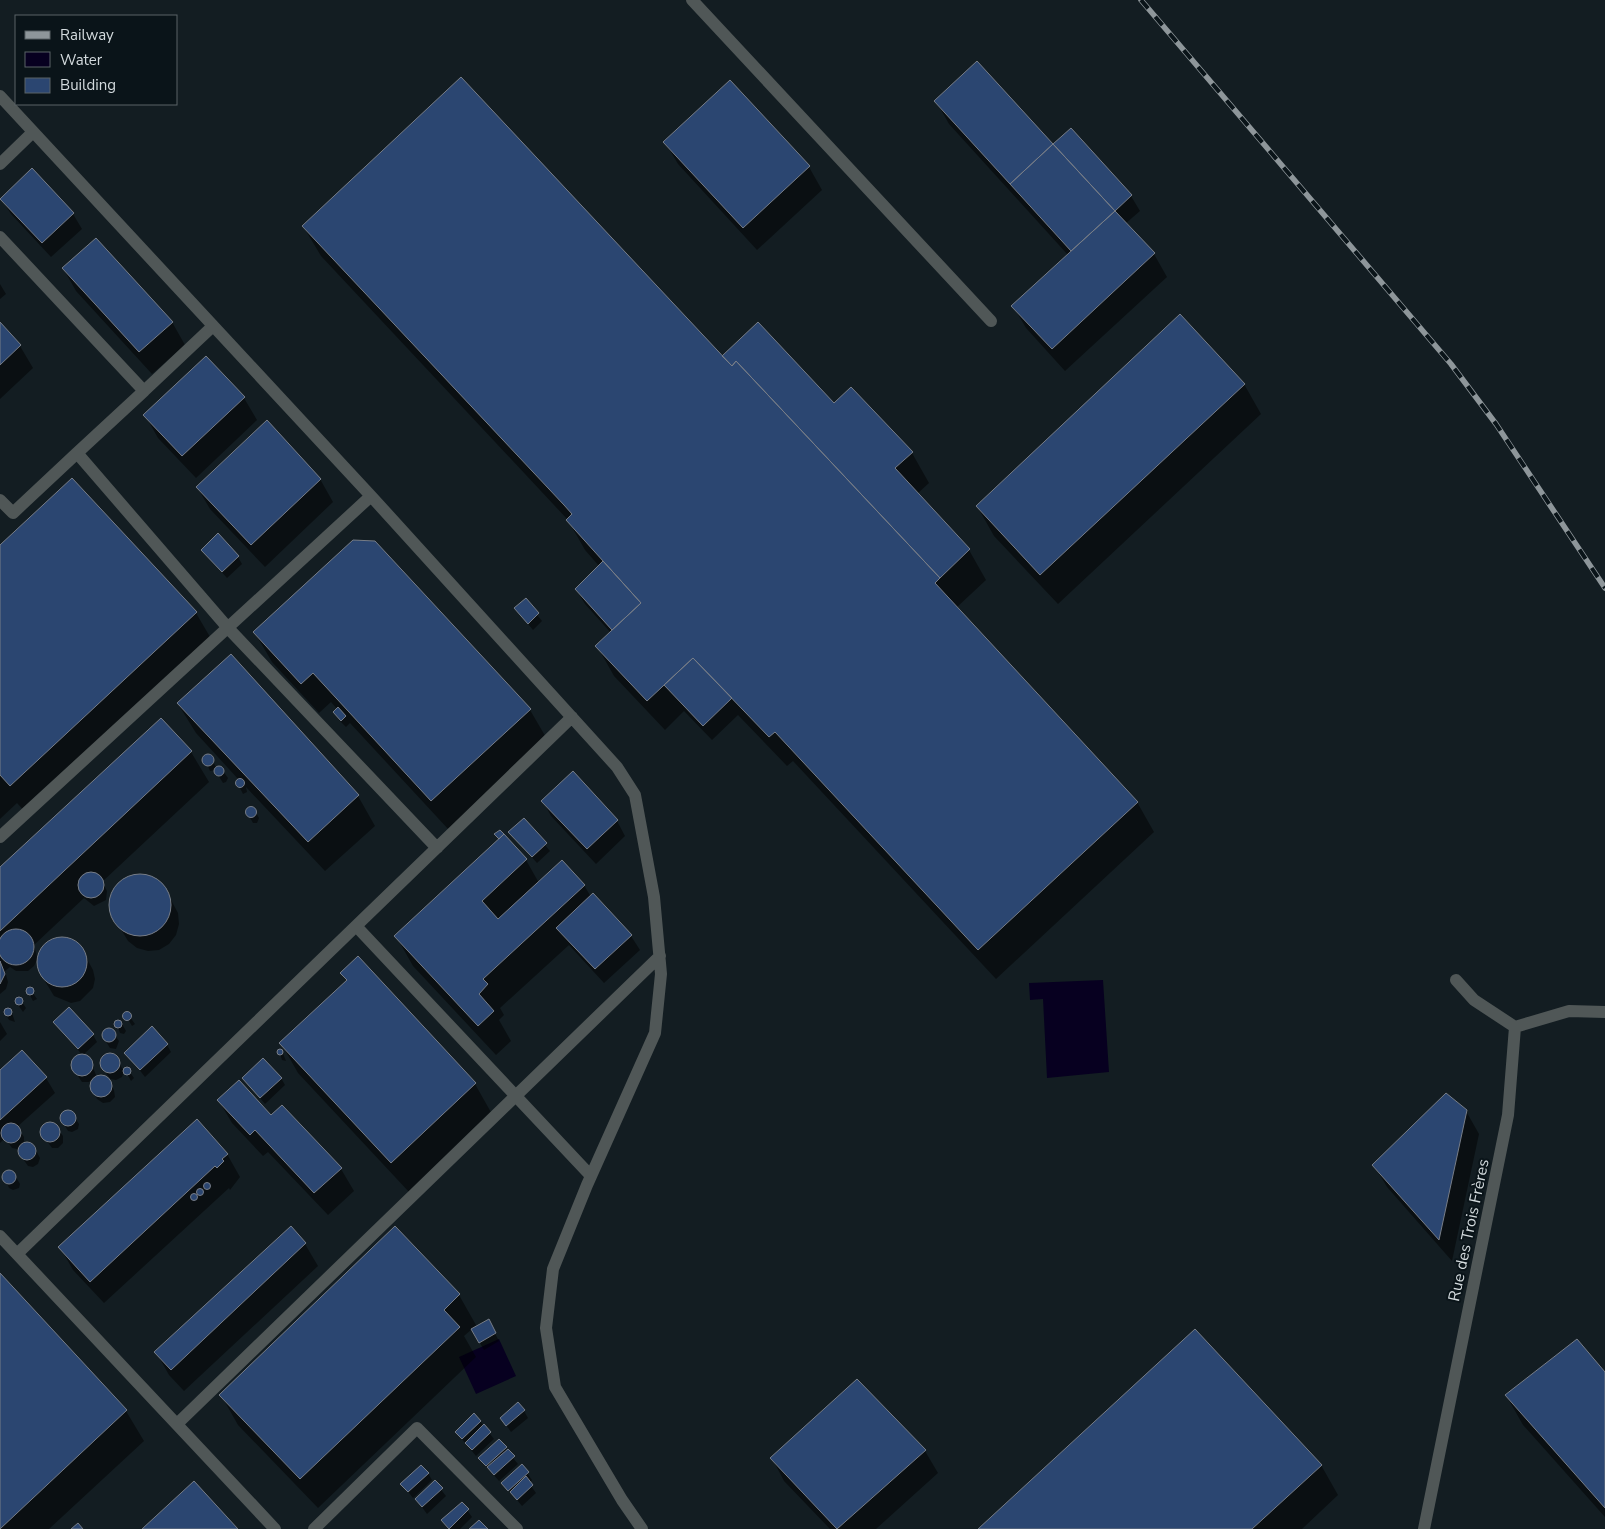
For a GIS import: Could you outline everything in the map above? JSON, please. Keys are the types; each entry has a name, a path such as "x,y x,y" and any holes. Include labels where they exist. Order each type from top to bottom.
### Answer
{"lane":[{"path":"692,0 991,321"},
{"path":"0,96 371,496 617,766 635,796 654,897 660,956 661,974 655,1033 591,1176 553,1270 546,1328 555,1387 622,1500 642,1529"},
{"path":"0,164 33,132"},
{"path":"0,238 144,391"},
{"path":"0,500 13,513 213,326"},
{"path":"78,453 228,628 437,848"},
{"path":"0,837 371,496"},
{"path":"17,1254 572,717"},
{"path":"356,926 591,1176"},
{"path":"177,1424 660,956"},
{"path":"1456,980 1474,1000 1515,1027 1569,1011 1605,1012"},
{"name":"Rue des Trois Frères","path":"1424,1529 1508,1115 1515,1027"},
{"path":"0,1236 275,1529"},
{"path":"314,1529 417,1428 517,1529"}],"water":[{"path":"1103,980 1109,1072 1047,1078 1043,999 1030,1000 1029,983"},
{"path":"499,1339 516,1376 476,1394 459,1357"}],"building":[{"path":"977,61 1053,144 1010,184 934,101"},
{"path":"461,77 732,366 736,361 940,578 935,583 1138,802 978,950 775,732 769,737 693,658 647,701 595,646 641,603 566,520 572,514 564,505 302,226"},
{"path":"730,80 810,166 743,228 663,142"},
{"path":"1071,128 1132,195 1115,211 1053,144"},
{"path":"1053,144 1115,211 1071,251 1010,184"},
{"path":"32,168 74,213 42,243 0,199"},
{"path":"1115,211 1155,253 1052,349 1011,306"},
{"path":"96,238 173,322 139,352 62,268"},
{"path":"1180,314 1245,384 1040,575 976,506"},
{"path":"0,322 21,345 0,365"},
{"path":"758,322 834,403 851,387 913,452 895,468 970,549 940,578 736,361 732,366 722,356"},
{"path":"206,356 245,397 182,456 143,415"},
{"path":"267,420 321,479 251,545 196,487"},
{"path":"72,478 197,612 10,786 0,775 0,545"},
{"path":"218,533 239,556 222,572 201,550"},
{"path":"353,540 375,541 531,709 431,801 313,673 301,684 253,632"},
{"path":"603,561 641,603 612,630 575,589"},
{"path":"526,598 539,613 528,624 514,608"},
{"path":"231,654 359,795 308,842 177,703"},
{"path":"693,658 732,698 703,726 664,685"},
{"path":"338,707 346,716 341,721 333,712"},
{"path":"161,718 192,751 0,931 0,867"},
{"path":"208,754 214,760 208,766 202,760"},
{"path":"217,766 221,766 224,771 223,775 217,776 214,773 214,769"},
{"path":"573,771 618,820 587,849 541,801"},
{"path":"240,778 245,783 240,788 235,783"},
{"path":"249,807 253,807 256,812 255,816 249,817 246,814 246,810"},
{"path":"524,818 547,843 532,857 508,832"},
{"path":"500,830 504,834 499,839 494,834"},
{"path":"504,834 527,859 482,901 498,919 562,860 585,885 483,979 488,984 479,994 494,1011 478,1026 394,936"},
{"path":"91,872 100,876 104,885 100,894 91,898 82,894 78,885 82,876"},
{"path":"140,874 152,876 162,883 169,893 171,905 169,917 162,927 152,934 140,936 128,934 118,927 111,917 109,905 111,893 118,883 128,876"},
{"path":"593,893 632,935 595,969 556,928"},
{"path":"16,929 23,931 32,940 34,947 32,954 23,963 16,965 9,963 0,954 0,940 9,931"},
{"path":"57,937 67,937 80,944 87,957 87,967 80,980 67,987 57,987 48,983 41,976 37,967 37,957 41,948 48,941"},
{"path":"358,956 476,1083 391,1163 279,1043 347,980 340,973"},
{"path":"0,961 5,974 0,984"},
{"path":"30,987 34,991 30,995 26,991"},
{"path":"19,997 23,1001 19,1005 15,1001"},
{"path":"69,1007 94,1034 78,1049 53,1022"},
{"path":"8,1008 12,1012 8,1016 4,1012"},
{"path":"127,1011 132,1016 127,1021 122,1016"},
{"path":"118,1020 122,1024 118,1028 114,1024"},
{"path":"152,1026 168,1044 140,1070 124,1053"},
{"path":"109,1028 114,1030 116,1035 114,1040 109,1042 104,1040 102,1035 104,1030"},
{"path":"280,1049 283,1052 280,1055 277,1052"},
{"path":"22,1050 47,1077 0,1120 0,1070"},
{"path":"110,1053 117,1056 120,1063 117,1070 110,1073 103,1070 100,1063 103,1056"},
{"path":"82,1054 90,1057 93,1065 90,1073 82,1076 74,1073 71,1065 74,1057"},
{"path":"263,1058 282,1078 260,1098 242,1078"},
{"path":"127,1067 131,1071 127,1075 123,1071"},
{"path":"101,1075 109,1078 112,1086 109,1094 101,1097 93,1094 90,1086 93,1078"},
{"path":"239,1080 271,1115 282,1105 342,1168 314,1193 255,1130 250,1135 217,1100"},
{"path":"1446,1093 1467,1110 1439,1240 1372,1165"},
{"path":"68,1110 76,1118 68,1126 60,1118"},
{"path":"197,1119 228,1154 222,1159 224,1161 217,1168 215,1166 90,1282 58,1247"},
{"path":"50,1122 57,1125 60,1132 57,1139 50,1142 43,1139 40,1132 43,1125"},
{"path":"11,1123 18,1126 21,1133 18,1140 11,1143 4,1140 1,1133 4,1126"},
{"path":"23,1142 31,1142 36,1147 34,1158 23,1160 18,1155 18,1147"},
{"path":"9,1170 14,1172 16,1177 14,1182 9,1184 4,1182 2,1177 4,1172"},
{"path":"207,1183 210,1186 207,1189 204,1186"},
{"path":"200,1189 203,1192 200,1195 197,1192"},
{"path":"194,1194 197,1197 194,1200 191,1197"},
{"path":"291,1226 306,1243 171,1370 154,1352"},
{"path":"395,1226 460,1294 444,1310 460,1327 300,1479 219,1395"},
{"path":"0,1273 127,1410 0,1529"},
{"path":"489,1319 496,1333 479,1343 471,1329"},
{"path":"1195,1329 1322,1465 1252,1529 978,1529"},
{"path":"1577,1339 1605,1372 1605,1508 1505,1395"},
{"path":"857,1379 926,1450 837,1529 770,1458"},
{"path":"518,1402 525,1410 506,1426 500,1418"},
{"path":"474,1413 481,1421 462,1439 455,1432"},
{"path":"484,1424 491,1432 472,1450 465,1443"},
{"path":"499,1439 507,1447 486,1466 478,1458"},
{"path":"508,1449 515,1456 494,1475 487,1467"},
{"path":"522,1464 529,1472 508,1491 501,1483"},
{"path":"421,1465 429,1473 408,1492 400,1484"},
{"path":"526,1476 533,1485 517,1500 510,1492"},
{"path":"435,1480 443,1488 422,1507 415,1499"},
{"path":"194,1481 238,1529 142,1529"},
{"path":"462,1502 469,1509 449,1529 441,1520"},
{"path":"479,1520 488,1529 469,1529"},
{"path":"78,1523 83,1529 71,1529"}],"railway":[{"path":"1141,0 1451,364 1496,424 1605,588"}]}
